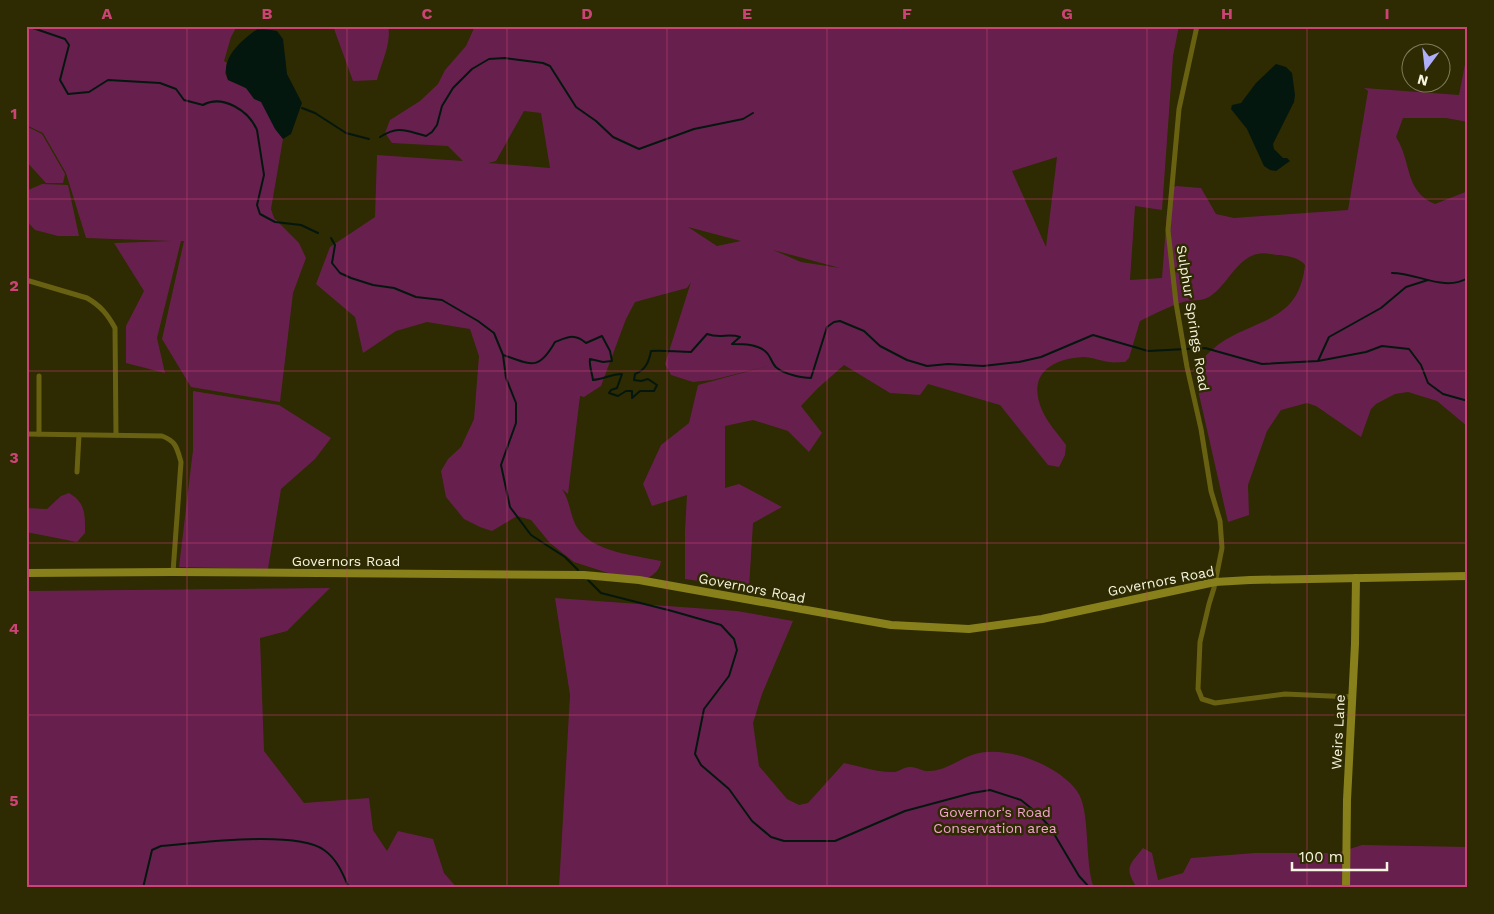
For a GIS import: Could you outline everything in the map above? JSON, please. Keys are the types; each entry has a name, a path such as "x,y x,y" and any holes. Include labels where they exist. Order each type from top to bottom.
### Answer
{"main road":[{"name":"Governors Road","path":"26,573 173,572 584,575 648,582 891,625 970,628 1042,619 1215,582 1468,576"},
{"name":"Weirs Lane","path":"1346,888 1347,800 1355,644 1356,578"}],"street":[{"name":"Sulphur Springs Road","path":"1197,26 1179,108 1168,230 1182,340 1201,429 1211,491 1220,521 1222,548 1202,631 1198,689 1202,698 1215,703 1285,694 1352,697"},
{"path":"26,280 87,298 96,303 109,315 115,328 116,435"},
{"path":"39,376 39,434"},
{"path":"26,434 162,436 170,439 177,447 181,462 173,572"},
{"path":"77,472 79,435"}],"green space":[{"path":"26,26 237,26 231,37 224,61 227,63 225,73 228,80 250,91 261,101 283,139 271,209 274,218 299,243 306,258 293,293 280,402 191,387 162,339 184,241 181,241 157,338 165,373 126,363 126,326 144,291 114,243 172,241 86,238 66,173 43,133 26,125"},
{"path":"333,26 388,26 389,39 377,80 353,81"},
{"path":"475,26 1179,26 1173,56 1162,210 1135,206 1130,280 1162,278 1167,212 1172,188 1176,186 1201,188 1216,214 1234,218 1348,210 1368,91 1364,88 1459,95 1468,49 1468,122 1446,118 1403,118 1396,137 1413,184 1425,198 1435,204 1468,191 1468,426 1437,401 1408,392 1395,394 1376,404 1371,409 1361,437 1316,406 1307,403 1281,410 1267,431 1248,485 1249,515 1228,522 1193,368 1219,344 1233,335 1274,316 1294,298 1301,284 1305,265 1290,257 1260,253 1243,261 1209,297 1183,302 1140,321 1129,358 1125,362 1111,362 1083,357 1071,358 1052,365 1045,371 1037,387 1038,398 1047,419 1066,445 1065,455 1059,467 1048,465 1000,405 928,384 920,395 890,393 844,365 801,406 822,433 809,452 788,431 753,420 725,426 725,488 739,484 782,507 753,523 749,588 685,579 687,495 652,506 643,484 661,445 689,423 698,385 768,366 712,380 693,382 671,375 665,364 691,282 687,288 635,302 626,319 601,386 584,397 580,396 568,494 562,489 567,498 575,524 585,537 616,552 661,561 660,565 656,572 639,583 574,562 550,543 531,520 517,516 492,531 464,519 446,497 441,471 448,459 461,447 474,419 479,356 470,329 427,322 396,331 363,353 355,317 316,284 330,247 375,217 377,155 463,161 448,146 392,143 385,133 390,120 420,101 438,84 445,70 466,46","holes":["524,111 541,113 550,168 488,163 496,161","1057,157 1046,247 1012,171","688,227 741,241 717,246","773,250 840,268 801,262"]},
{"path":"26,126 42,134 65,174 63,183 46,183 26,161"},
{"path":"42,184 68,185 79,236 58,236 35,230 26,220 26,191"},
{"path":"193,391 279,405 331,438 315,459 281,489 268,569 179,567 193,450"},
{"path":"69,493 82,505 84,515 85,533 77,542 26,532 26,508 47,509 61,496"},
{"path":"330,588 287,631 260,638 264,751 304,803 369,798 373,830 387,851 398,831 433,839 444,873 457,888 26,888 26,591"},
{"name":"Governor's Road Conservation area","path":"555,598 737,611 793,621 762,694 753,723 759,766 787,799 799,805 808,803 844,763 875,770 895,772 909,767 927,771 941,769 969,756 988,752 1002,752 1031,759 1058,773 1077,791 1084,811 1089,865 1094,888 559,888 570,695"},
{"path":"1362,845 1468,847 1468,888 1137,888 1129,871 1132,863 1143,848 1152,853 1158,880 1183,873 1191,858 1255,853 1337,853"}],"shaded area":[{"path":"259,28 277,31 283,39 287,74 302,103 291,134 283,139 275,129 261,102 254,99 246,88 228,80 226,72 227,64 234,50"},
{"path":"1276,64 1286,67 1292,73 1295,95 1294,102 1273,144 1274,149 1283,158 1287,158 1290,161 1276,171 1264,166 1247,129 1231,109 1232,105 1241,103 1256,83"}],"waterway":[{"path":"27,26 65,39 69,45 60,80 68,94 89,92 108,80 160,83 176,89 184,100 203,105 211,102 227,103 242,111 257,130 264,175 257,205 260,214 275,222 301,225 318,233"},
{"path":"380,137 398,130 426,136 432,132 437,125 442,106 453,88 472,69 489,59 505,58 543,63 550,66 576,107 596,121 613,137 639,149 694,129 743,119 753,113"},
{"path":"302,108 315,113 346,133 369,139"},
{"path":"331,238 335,245 332,263 340,273 373,285 394,288 416,297 442,300 478,321 494,333 503,355 506,378 516,403 516,423 501,465 510,507 531,535 565,557 578,570"},
{"path":"1392,273 1440,283 1459,282 1468,278"},
{"path":"1318,361 1329,337 1381,308 1406,287 1428,280"},
{"path":"503,355 527,363 533,363 544,358 555,342 567,337 578,338 586,343 602,336 610,351 612,361 603,362 590,359 593,380 622,374 617,388 609,393 618,396 626,391 632,391 632,398 640,391 654,391 657,385 648,379 634,380 635,374 646,365 651,351 691,352 707,334 740,337 732,344 759,347 768,354 775,367 780,370 793,375 811,378 827,327 834,322 840,321 864,331 880,346 907,360 927,366 948,364 983,366 1019,362 1041,357 1093,335 1148,351 1205,348 1262,364 1318,361 1366,352 1382,346 1409,349 1421,365 1428,383 1443,394 1468,401"},
{"path":"588,580 601,593 721,625 734,639 737,650 729,676 704,709 695,754 701,765 729,789 752,821 771,837 784,841 835,841 905,811 990,790 1021,800 1037,813 1050,827 1079,876 1090,888"},
{"path":"143,888 152,850 161,846 246,839 292,841 310,844 324,850 336,862 349,888"}]}
